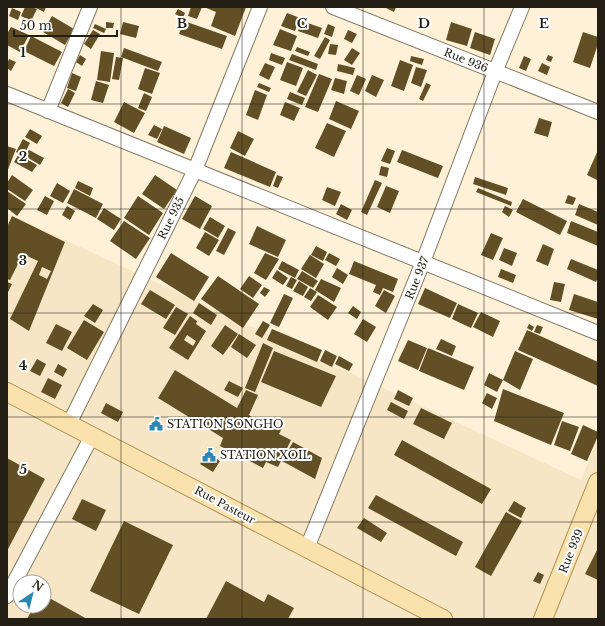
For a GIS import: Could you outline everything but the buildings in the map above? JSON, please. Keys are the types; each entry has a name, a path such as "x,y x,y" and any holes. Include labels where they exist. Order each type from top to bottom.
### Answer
{"main road":[{"name":"Rue Pasteur","path":"7,392 443,619"},
{"name":"Rue 939","path":"543,619 598,482"}],"street":[{"path":"48,111 90,7"},
{"name":"Rue 935","path":"69,424 194,170 260,7"},
{"name":"Rue 936","path":"333,7 598,112"},
{"name":"Rue 937","path":"307,548 423,262 522,7"},
{"path":"7,94 598,333"},
{"path":"7,596 92,436"}],"shaded area":[{"path":"7,213 581,480 598,438 598,619 7,619"}],"place":[{"name":"STATION SONGHO","path":"156,424"},
{"name":"STATION XOIL","path":"209,455"}]}
